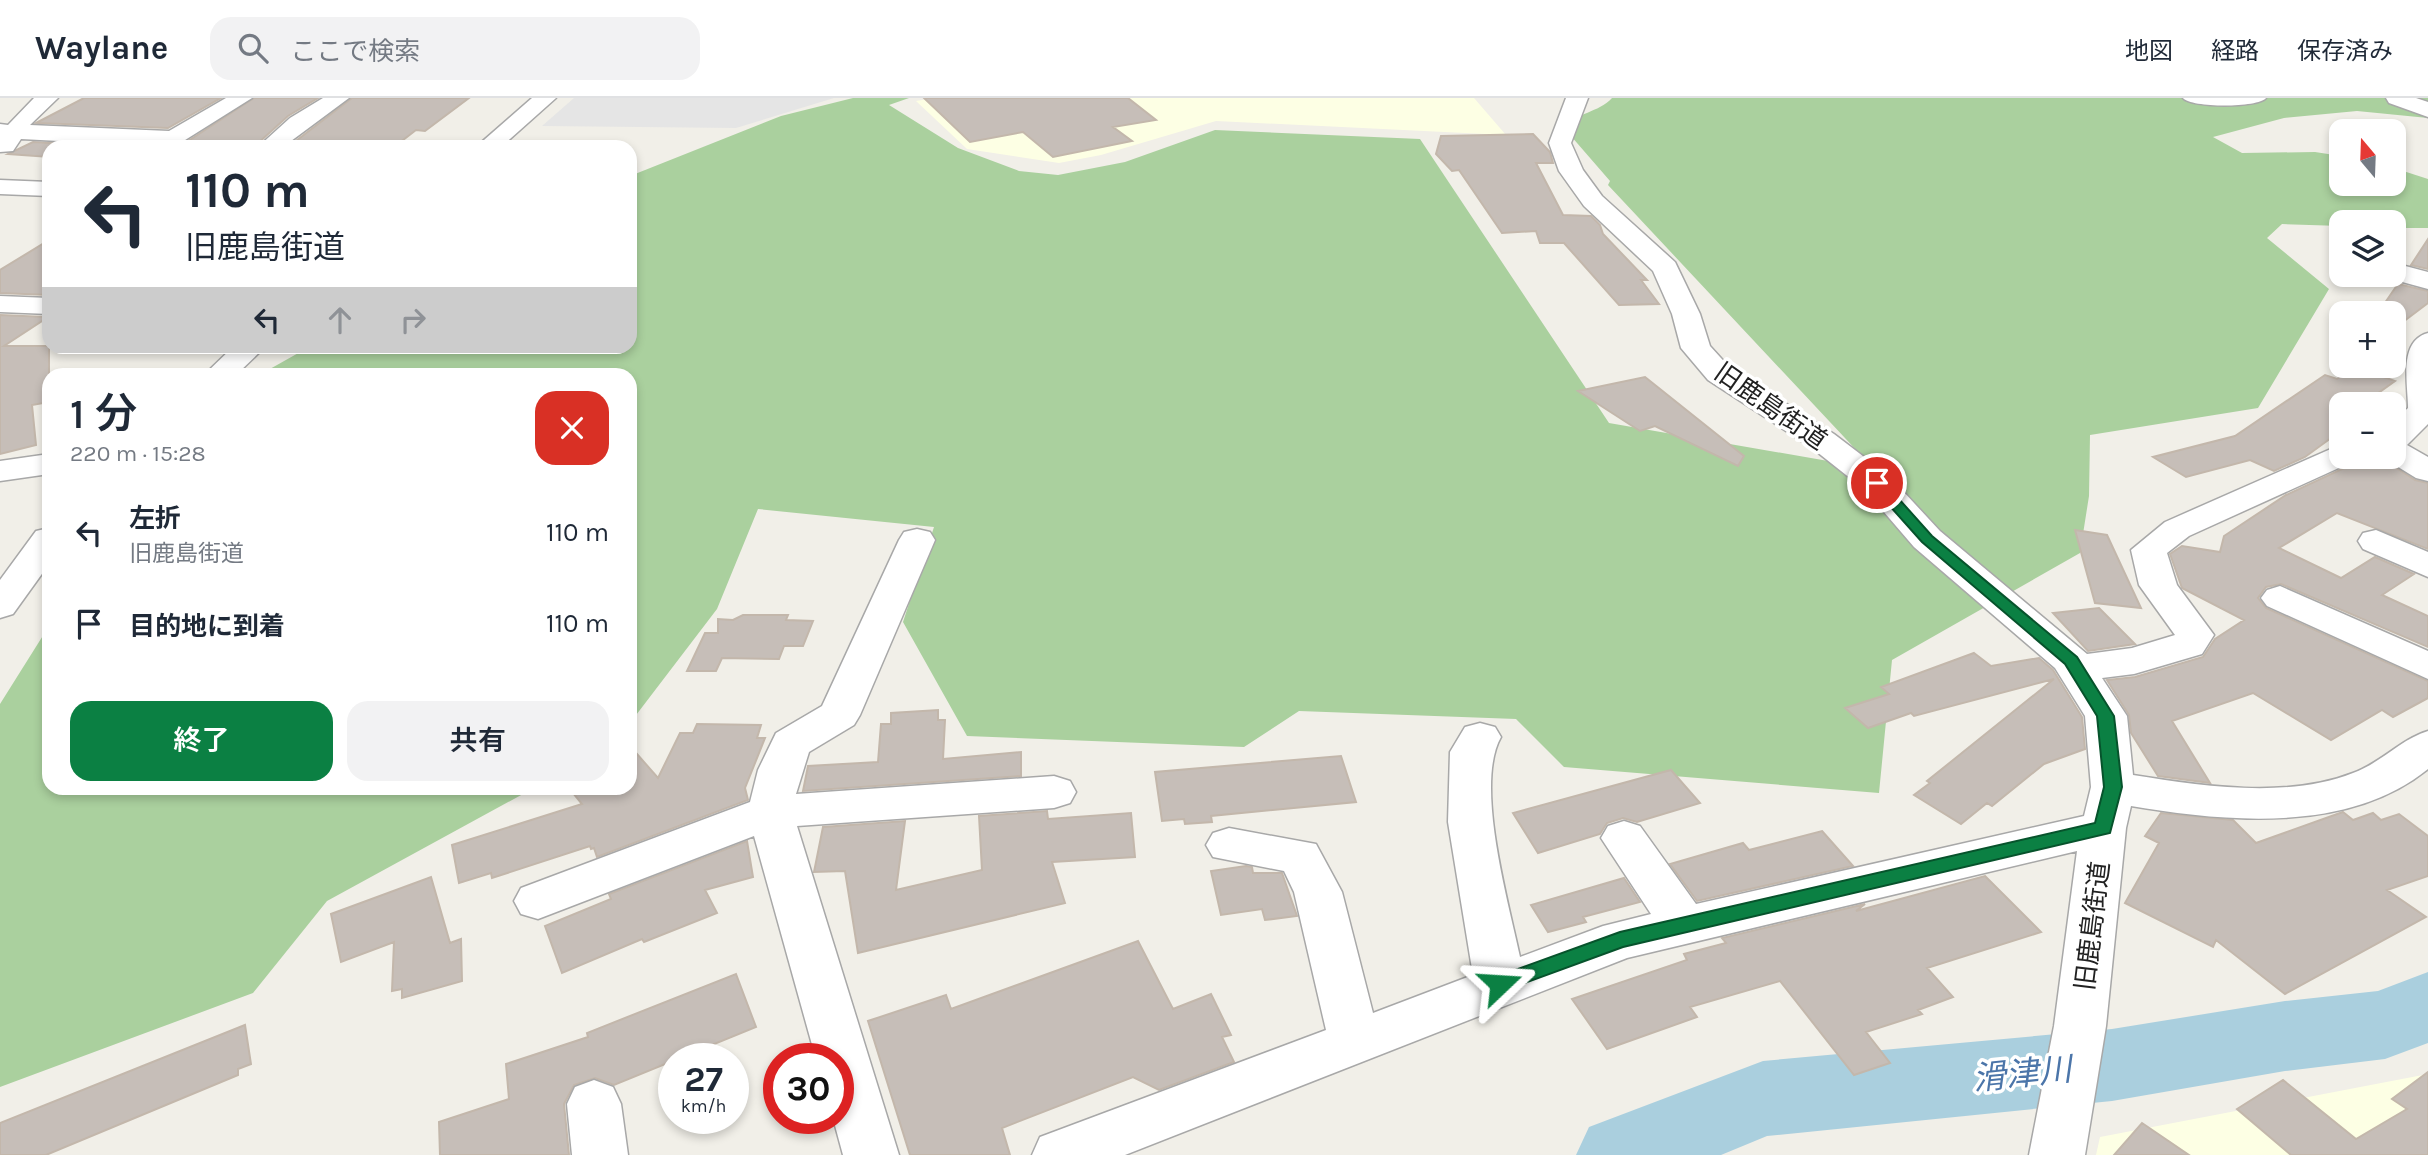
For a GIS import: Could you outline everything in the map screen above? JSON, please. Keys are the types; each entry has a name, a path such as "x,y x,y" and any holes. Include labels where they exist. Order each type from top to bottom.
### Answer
{"street":[{"path":"4,138 47,98"},
{"path":"170,140 241,98"},
{"path":"277,140 298,123 338,98"},
{"path":"495,140 545,98"},
{"name":"旧鹿島街道","path":"1577,98 1560,143 1571,172 1593,201 1665,268 1686,314 1696,348 1719,374 1754,400 1823,441 1877,483 1927,539 2040,634 2075,668 2105,716 2108,807 2080,1026 2057,1155"},
{"path":"2194,98 2255,98"},
{"path":"2397,98 2428,110"},
{"path":"4,138 86,140"},
{"path":"0,187 42,189"},
{"path":"2406,275 2428,281"},
{"path":"0,304 42,302"},
{"path":"2406,427 2424,410 2423,348 2428,342"},
{"path":"227,368 243,354"},
{"path":"2406,458 2428,471"},
{"path":"2075,668 2134,661 2188,645 2195,635 2154,580 2148,566 2149,550 2177,529 2329,460"},
{"path":"0,471 42,465"},
{"path":"871,1155 770,812 791,743 839,715 917,540"},
{"path":"2376,541 2428,566"},
{"path":"0,606 42,548"},
{"path":"2280,598 2428,666"},
{"path":"1480,737 1471,751 1470,822 1500,984"},
{"path":"1060,1155 1620,940 2108,807 2160,796 2256,802 2331,796 2385,778 2428,746"},
{"path":"538,901 770,812 1054,792"},
{"path":"1624,838 1684,924"},
{"path":"1229,845 1300,856 1318,892 1354,1041"}],"shaded area":[{"path":"574,98 834,98 736,128 542,126"},
{"path":"934,98 1474,98 1506,135 1216,121 1101,155 1059,163 967,149 916,101"},
{"path":"2428,1074 2428,1155 2096,1155 2100,1137"}],"green space":[{"path":"853,98 909,98 889,105 958,148 1019,171 1058,175 1125,162 1215,130 1420,139 1609,423 1874,469 1608,185 1610,181 1564,128 1569,123 1612,98 2428,98 2428,118 2357,111 2284,118 2213,137 2242,153 2329,154 2329,196 2406,196 2406,172 2428,179 2428,228 2406,228 2406,210 2329,210 2329,226 2282,224 2267,238 2329,289 2258,408 2090,435 2089,496 2080,553 1892,660 1879,793 1564,767 1516,719 1299,711 1244,747 967,736 903,622 934,527 758,509 717,609 637,714 637,368 272,368 297,354 637,354 637,173 781,116"},
{"path":"42,637 42,795 521,795 327,901 253,993 0,1087 0,704"}],"building":[{"path":"84,98 221,98 168,128 36,123"},
{"path":"254,98 318,98 288,116 262,140 190,140"},
{"path":"352,98 469,98 425,131 416,130 403,140 297,140"},
{"path":"924,98 1128,98 1156,120 1113,127 1132,141 1053,157 1023,132 970,142"},
{"path":"1533,134 1550,152 1553,163 1536,163 1563,215 1591,216 1600,225 1603,234 1647,280 1641,280 1659,304 1619,305 1564,243 1540,243 1536,231 1502,233 1459,170 1452,171 1436,154 1441,136"},
{"path":"33,142 42,142 42,156 8,154"},
{"path":"2428,239 2428,269 2411,265"},
{"path":"42,244 42,295 0,293 0,270"},
{"path":"2406,286 2428,291 2428,303 2406,320 2406,301 2386,301 2396,287"},
{"path":"0,315 42,317 42,321 4,346 42,346 42,354 49,354 49,368 42,368 42,403 32,405 36,445 0,454"},
{"path":"2325,375 2337,379 2386,378 2395,381 2380,392 2329,392 2329,439 2305,457 2274,471 2250,460 2186,477 2153,457 2235,436"},
{"path":"1645,377 1744,456 1738,466 1655,426 1640,431 1578,391"},
{"path":"2342,469 2398,469 2415,480 2428,483 2428,549 2337,513 2279,548 2341,578 2375,557 2414,574 2382,595 2428,616 2428,647 2281,584 2266,587 2258,598 2266,608 2428,681 2428,698 2393,717 2382,710 2331,740 2253,693 2172,721 2210,783 2158,776 2131,733 2129,715 2107,680 2135,677 2203,657 2215,639 2244,620 2182,588 2170,554 2182,546 2220,552 2224,536 2286,495"},
{"path":"2075,530 2107,535 2141,608 2095,603"},
{"path":"2099,608 2135,644 2088,651 2053,613"},
{"path":"743,615 788,615 786,620 813,621 803,646 784,646 779,659 722,658 716,671 687,671 705,633 718,633 718,619 733,620"},
{"path":"1974,653 1991,666 2039,658 2053,670 2082,717 2085,749 2044,764 1992,806 1987,803 1961,824 1914,795 1930,783 1927,781 2054,679 1914,716 1911,713 1868,728 1845,708 1889,694 1881,687"},
{"path":"938,710 938,720 945,720 943,759 1021,752 1021,776 803,791 808,766 878,762 881,724 891,724 891,713"},
{"path":"697,724 761,725 757,738 765,738 745,788 748,800 597,857 594,848 591,849 590,846 492,878 491,873 459,883 452,845 582,804 575,795 637,795 637,754 658,778 680,733 693,733"},
{"path":"1341,756 1356,802 1211,816 1212,822 1185,824 1184,819 1162,821 1155,772"},
{"path":"1671,770 1700,803 1637,822 1623,818 1607,823 1600,834 1538,853 1513,813"},
{"path":"1047,811 1048,819 1131,813 1135,857 1052,862 1065,903 858,953 845,871 814,872 823,827 905,821 896,890 982,870 979,816"},
{"path":"2343,812 2353,820 2373,813 2381,820 2399,814 2428,836 2428,876 2387,890 2426,917 2285,994 2216,940 2213,947 2125,903 2159,843 2145,836 2161,813 2233,820 2256,843"},
{"path":"1822,831 1853,866 1697,901 1670,864 1743,843 1749,850"},
{"path":"747,841 753,877 705,890 717,913 644,942 642,939 562,973 545,926 611,899 609,894"},
{"path":"1252,867 1253,873 1282,873 1297,916 1265,920 1262,909 1221,915 1211,871"},
{"path":"1985,876 2041,932 1927,968 1953,997 1918,1010 1922,1014 1866,1032 1890,1063 1854,1075 1780,981 1690,1007 1697,1017 1607,1049 1572,999 1687,960 1684,954 1726,943 1722,938 1865,904 1856,911"},
{"path":"431,877 450,943 461,939 462,981 402,998 402,989 392,991 394,942 341,962 331,914"},
{"path":"1624,878 1640,902 1583,917 1586,922 1548,932 1531,905"},
{"path":"1138,941 1173,1009 1211,994 1231,1035 1222,1037 1234,1062 1159,1090 1133,1077 1002,1128 1010,1155 910,1155 868,1021 946,995 951,1009"},
{"path":"736,974 756,1027 717,1043 658,1043 658,1067 614,1085 595,1078 574,1085 564,1104 569,1155 440,1155 439,1122 509,1099 506,1064 588,1037 587,1033"},
{"path":"245,1025 251,1064 238,1069 238,1075 46,1155 0,1155 0,1123"},
{"path":"2428,1072 2428,1155 2291,1155 2237,1109 2283,1080 2356,1139 2407,1109 2392,1099"},
{"path":"2142,1123 2189,1155 2114,1155"}],"waterway":[{"name":"滑津川","path":"1620,1155 1763,1099 2112,1065 2285,1036 2385,1025 2428,1006"}],"route":[{"path":"1500,984 1620,940 2103,828 2113,787 2105,716 2071,660 1927,539 1877,483"}]}
